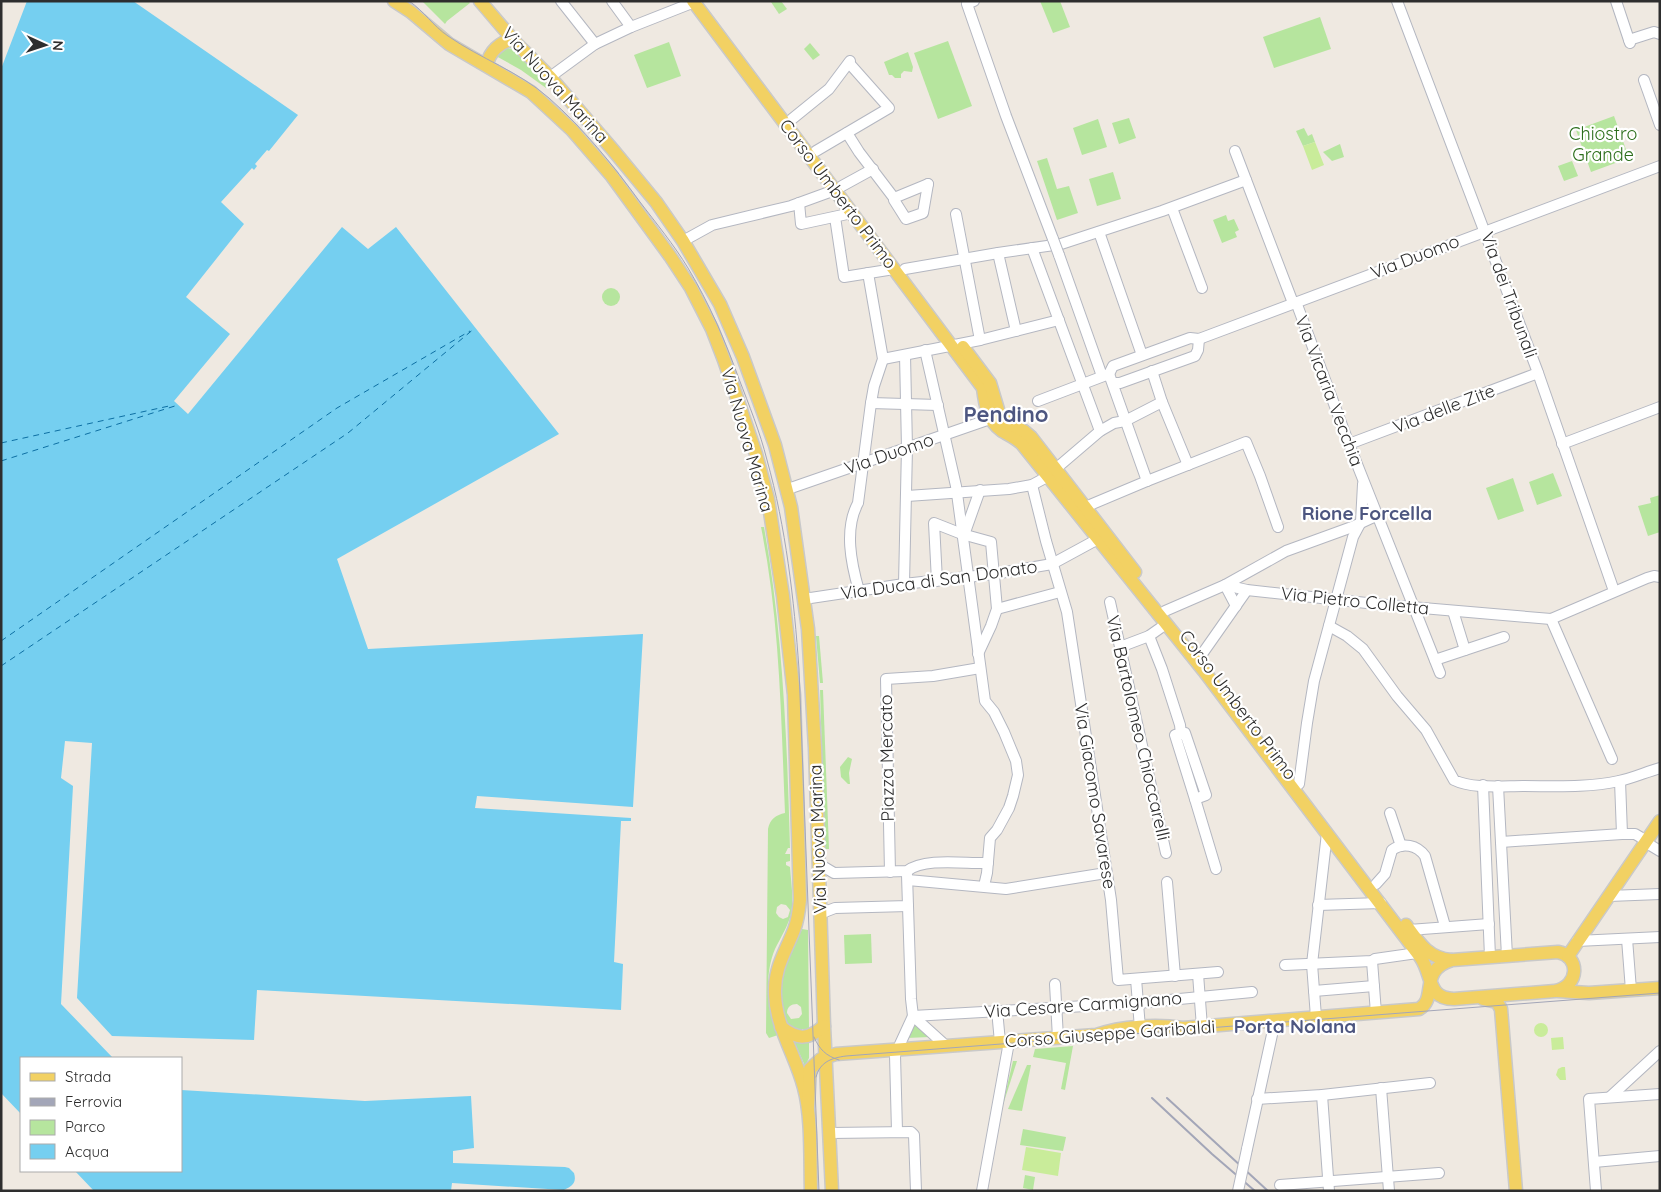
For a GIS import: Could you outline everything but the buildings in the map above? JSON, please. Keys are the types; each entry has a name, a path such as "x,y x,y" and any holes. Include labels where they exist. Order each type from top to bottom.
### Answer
{"main road":[{"name":"Via Nuova Marina","path":"480,1 550,77 656,202 683,240 720,304 743,357 775,445 788,489 808,629 815,748 832,1191"},
{"name":"Corso Umberto Primo","path":"697,2 792,119 816,151 852,213 900,269"},
{"name":"Corso Umberto Primo","path":"697,2 987,385"},
{"name":"Via Nuova Marina","path":"400,3 442,39 532,92 572,130 611,175 675,263 691,288 712,329 724,360 756,454 768,499 788,630 794,695 800,900 799,914 778,965 775,980 777,1013 804,1087 808,1106"},
{"path":"487,65 491,54 503,43 513,39"},
{"path":"987,385 986,410 990,419 1002,430 1027,440"},
{"path":"987,385 999,413 1008,422 1024,431 1027,440"},
{"name":"Corso Umberto Primo","path":"1027,440 1052,472 1098,539 1200,657 1266,740 1409,930 1429,953 1436,958 1452,960"},
{"name":"Corso Umberto Primo","path":"1052,472 1085,507 1259,743 1381,903 1423,961 1430,981"},
{"path":"1568,956 1660,821"},
{"path":"1316,1018 1421,1008 1426,1002 1433,972 1439,965 1452,960 1558,952 1568,956 1573,966 1572,979 1565,988 1555,991"},
{"path":"1430,981 1436,994 1442,998 1555,991 1589,993 1660,988"},
{"path":"1523,1191 1509,1006 1513,999 1537,992"},
{"path":"1468,997 1492,1000 1500,1007 1516,1191"},
{"name":"Corso Giuseppe Garibaldi","path":"891,1050 1096,1035 1109,1030 1168,1026 1182,1028 1202,1027 1316,1018"},
{"path":"781,1027 792,1035 813,1036 825,1031 832,1048 846,1052"},
{"path":"811,1191 808,1106 809,1073 814,1064 826,1056 846,1052 891,1050"}],"street":[{"path":"561,1 595,44"},
{"path":"612,1 631,27"},
{"name":"Via dei Tribunali","path":"1397,1 1538,373 1614,591"},
{"path":"1616,1 1629,42 1654,32 1660,34"},
{"path":"550,77 595,44 631,27 697,2"},
{"path":"971,3 1006,116 1147,481"},
{"path":"792,119 829,89 849,62 889,108 816,151"},
{"path":"1644,80 1660,125"},
{"path":"847,132 859,152 894,198 906,219 923,213 928,184 894,198"},
{"name":"Via Vicaria Vecchia","path":"1235,151 1440,673"},
{"name":"Via Duomo","path":"1108,378 1114,366 1190,338 1199,339 1485,230 1660,166"},
{"path":"683,240 712,225 799,204 838,188 873,169"},
{"path":"835,218 844,277 1056,246 1167,210 1246,180"},
{"path":"799,204 801,224 852,213"},
{"path":"1167,210 1185,242 1202,288"},
{"path":"956,214 980,340"},
{"path":"1098,232 1142,356"},
{"path":"1032,248 1100,432"},
{"path":"998,253 1016,331"},
{"path":"859,591 850,553 851,530 855,508 858,503 870,402 883,359 868,273"},
{"path":"883,359 956,343 980,340 1059,320"},
{"name":"Via Duomo","path":"1038,401 1082,384 1108,378 1120,383 1195,356 1198,350 1199,339"},
{"path":"925,350 957,492 984,701 1004,732 1016,760 1018,775 1014,794 1008,808 997,830 990,838 984,886"},
{"path":"904,584 907,496 905,355"},
{"path":"1152,371 1162,402 1188,465"},
{"name":"Via delle Zite","path":"1349,444 1538,373"},
{"path":"870,402 938,405"},
{"path":"907,496 1032,485 1052,472 1100,432 1114,423 1125,421 1162,402"},
{"path":"1562,444 1660,407"},
{"name":"Via Duomo","path":"788,489 990,419"},
{"path":"1085,507 1246,442 1278,527"},
{"path":"1299,784 1306,723 1314,681 1353,537 1361,522 1364,480"},
{"name":"Via Giacomo Savarese","path":"1032,485 1052,564 1067,612 1111,900 1118,980 1136,979"},
{"path":"963,534 982,490"},
{"path":"1120,647 1149,636 1166,617 1286,551 1352,527 1378,515"},
{"path":"937,581 934,523 991,542 997,609 977,655"},
{"name":"Via Duca di San Donato","path":"804,599 904,584 994,574 1052,564 1098,539"},
{"path":"1612,759 1551,619 1614,591 1657,576"},
{"path":"1225,585 1236,606"},
{"name":"Via Pietro Colletta","path":"1225,585 1246,590 1551,619"},
{"path":"1200,657 1246,590"},
{"path":"997,609 1060,592"},
{"name":"Via Bartolomeo Chioccarelli","path":"1110,602 1166,853"},
{"path":"1453,611 1465,650"},
{"path":"1329,626 1347,636 1363,649 1397,696 1426,730 1454,780 1459,783 1464,785 1498,786 1581,786 1620,780 1658,769"},
{"path":"1149,636 1162,668 1180,725 1180,734 1185,733 1206,795 1195,799 1216,869"},
{"path":"1435,660 1504,637"},
{"name":"Piazza Mercato","path":"890,872 886,679 934,676 980,668"},
{"path":"1620,780 1622,834"},
{"path":"1483,785 1490,957"},
{"path":"1498,786 1508,956"},
{"path":"1390,814 1401,846"},
{"path":"1316,1018 1312,964 1327,833"},
{"path":"1501,842 1635,834 1660,851"},
{"path":"1376,884 1385,874 1391,852 1394,848 1401,846 1415,847 1424,854 1445,926"},
{"path":"897,1131 895,1055 891,1050 913,1016 907,875 915,866 930,863 988,863"},
{"path":"819,864 834,873 890,872 930,880 1006,889 1106,873"},
{"path":"1167,882 1175,976"},
{"path":"1609,896 1660,894"},
{"path":"1318,905 1381,903"},
{"path":"822,913 836,908 908,906"},
{"path":"1409,930 1488,924"},
{"path":"1577,941 1660,937"},
{"path":"1627,939 1631,990"},
{"path":"1285,965 1372,961 1417,953"},
{"path":"1372,961 1376,1013"},
{"path":"1140,1028 1136,979 1218,972"},
{"path":"1198,974 1202,1027"},
{"path":"1054,984 1058,1038"},
{"path":"1314,991 1374,986"},
{"name":"Via Cesare Carmignano","path":"913,1016 1057,1006 1138,1003 1252,992"},
{"path":"982,1191 1005,1042 997,1010"},
{"path":"913,1016 945,1045"},
{"path":"1238,1191 1275,1021"},
{"path":"1610,1097 1660,1051"},
{"path":"1258,1099 1322,1095 1430,1083"},
{"path":"1381,1088 1389,1191"},
{"path":"1596,1191 1589,1099 1660,1094"},
{"path":"1322,1095 1329,1186"},
{"path":"830,1133 911,1132 914,1135 916,1191"},
{"path":"1594,1162 1660,1156"},
{"path":"1280,1185 1329,1186 1388,1177 1439,1173"}],"green space":[{"path":"422,1 468,1 470,3 445,24"},
{"path":"772,1 781,1 787,9 779,14"},
{"path":"1040,1 1060,1 1070,27 1053,33"},
{"path":"1320,17 1331,49 1274,68 1263,37"},
{"path":"948,41 972,106 938,119 914,53"},
{"path":"669,42 681,76 647,88 634,55"},
{"path":"810,43 820,55 813,60 804,49"},
{"path":"506,48 514,49 549,87 546,88 521,70 496,56"},
{"path":"908,52 913,67 912,72 904,71 901,74 901,78 889,75 884,62"},
{"name":"Chiostro Grande","path":"1614,116 1629,158 1591,172 1576,130"},
{"path":"1129,118 1136,138 1119,144 1112,123"},
{"path":"1098,119 1107,147 1082,155 1073,128"},
{"path":"1304,128 1308,136 1312,134 1315,142 1303,146 1296,131"},
{"path":"1315,142 1324,165 1312,170 1303,146"},
{"path":"1340,144 1344,157 1332,161 1323,152"},
{"path":"1047,158 1057,189 1069,186 1078,213 1057,220 1037,161"},
{"path":"1572,161 1578,176 1564,181 1558,166"},
{"path":"1113,172 1121,199 1097,206 1089,179"},
{"path":"1226,215 1228,221 1234,219 1239,230 1235,232 1237,237 1222,243 1213,220"},
{"path":"611,288 617,291 620,297 617,303 611,306 605,303 602,297 605,291"},
{"path":"1553,473 1562,496 1537,505 1529,482"},
{"path":"1513,478 1524,511 1498,520 1486,488"},
{"path":"1660,495 1660,532 1648,536 1638,506 1651,503 1650,498"},
{"path":"761,527 764,527 780,647 790,848 788,848 785,854 790,854 790,861 786,862 786,865 790,867 792,896 790,918 775,949 769,970 769,1004 778,1035 769,1038 766,1033 768,829 774,818 785,813 779,669 767,562","holes":["781,904 786,905 790,910 788,917 783,919 776,913 777,907"]},
{"path":"816,636 819,636 823,683 820,683"},
{"path":"820,690 823,690 829,849 825,849"},
{"path":"848,757 852,759 849,773 850,784 841,777 840,767"},
{"path":"802,929 808,930 809,1029 791,1029 785,1019 782,1008 782,980 790,955","holes":["797,1004 801,1007 802,1014 799,1018 791,1019 787,1013 791,1005"]},
{"path":"871,934 872,963 845,964 844,935"},
{"path":"913,1022 930,1037 906,1038"},
{"path":"1541,1023 1546,1025 1548,1030 1546,1035 1541,1037 1536,1035 1534,1030 1536,1025"},
{"path":"1563,1037 1564,1049 1552,1050 1551,1038"},
{"path":"794,1041 809,1042 809,1058 805,1066"},
{"path":"1073,1046 1065,1090 1061,1089 1066,1063 1033,1057 1035,1049"},
{"path":"1013,1061 1017,1061 1002,1108"},
{"path":"1027,1065 1031,1065 1022,1111 1008,1109"},
{"path":"1565,1067 1566,1080 1560,1080 1556,1075 1558,1069"},
{"path":"1023,1129 1066,1137 1063,1151 1020,1145"},
{"path":"1026,1147 1061,1153 1058,1176 1022,1170"},
{"path":"1025,1175 1035,1177 1033,1190 1023,1188"}],"water":[{"path":"27,1 133,1 298,115 269,151 267,150 255,164 257,166 254,170 252,168 221,202 244,224 186,297 230,334 174,401 188,414 342,227 368,249 396,227 559,434 337,559 368,649 643,634 633,807 477,796 475,808 631,818 631,821 621,821 614,962 623,964 621,1010 257,990 254,1040 112,1036 77,998 92,743 65,741 61,778 73,786 61,1004 112,1057 20,1057 20,1113 1,1093 1,69"},
{"path":"182,1090 365,1101 471,1096 474,1148 453,1151 453,1163 565,1167 574,1173 575,1179 571,1186 564,1190 452,1183 451,1191 94,1191 76,1172 182,1172"}],"ferry route":[{"path":"1,666 348,433 475,328"},
{"path":"1,641 337,408 470,331"},
{"path":"1,461 178,405"},
{"path":"1,443 169,406"}],"tram line":[{"path":"409,1 448,36 525,80 549,98 574,122 609,161 683,259 696,281 734,364 758,429 774,486 784,538 792,590 797,643 819,1191"},
{"path":"816,1077 823,1064 846,1056 1660,993"},
{"path":"814,1037 824,1052 839,1060"}],"railway":[{"path":"1152,1098 1255,1191"},
{"path":"1167,1098 1268,1191"}],"district":[{"name":"Pendino","path":"1006,414"},
{"name":"Rione Forcella","path":"1367,513"},
{"name":"Porta Nolana","path":"1295,1026"}]}
